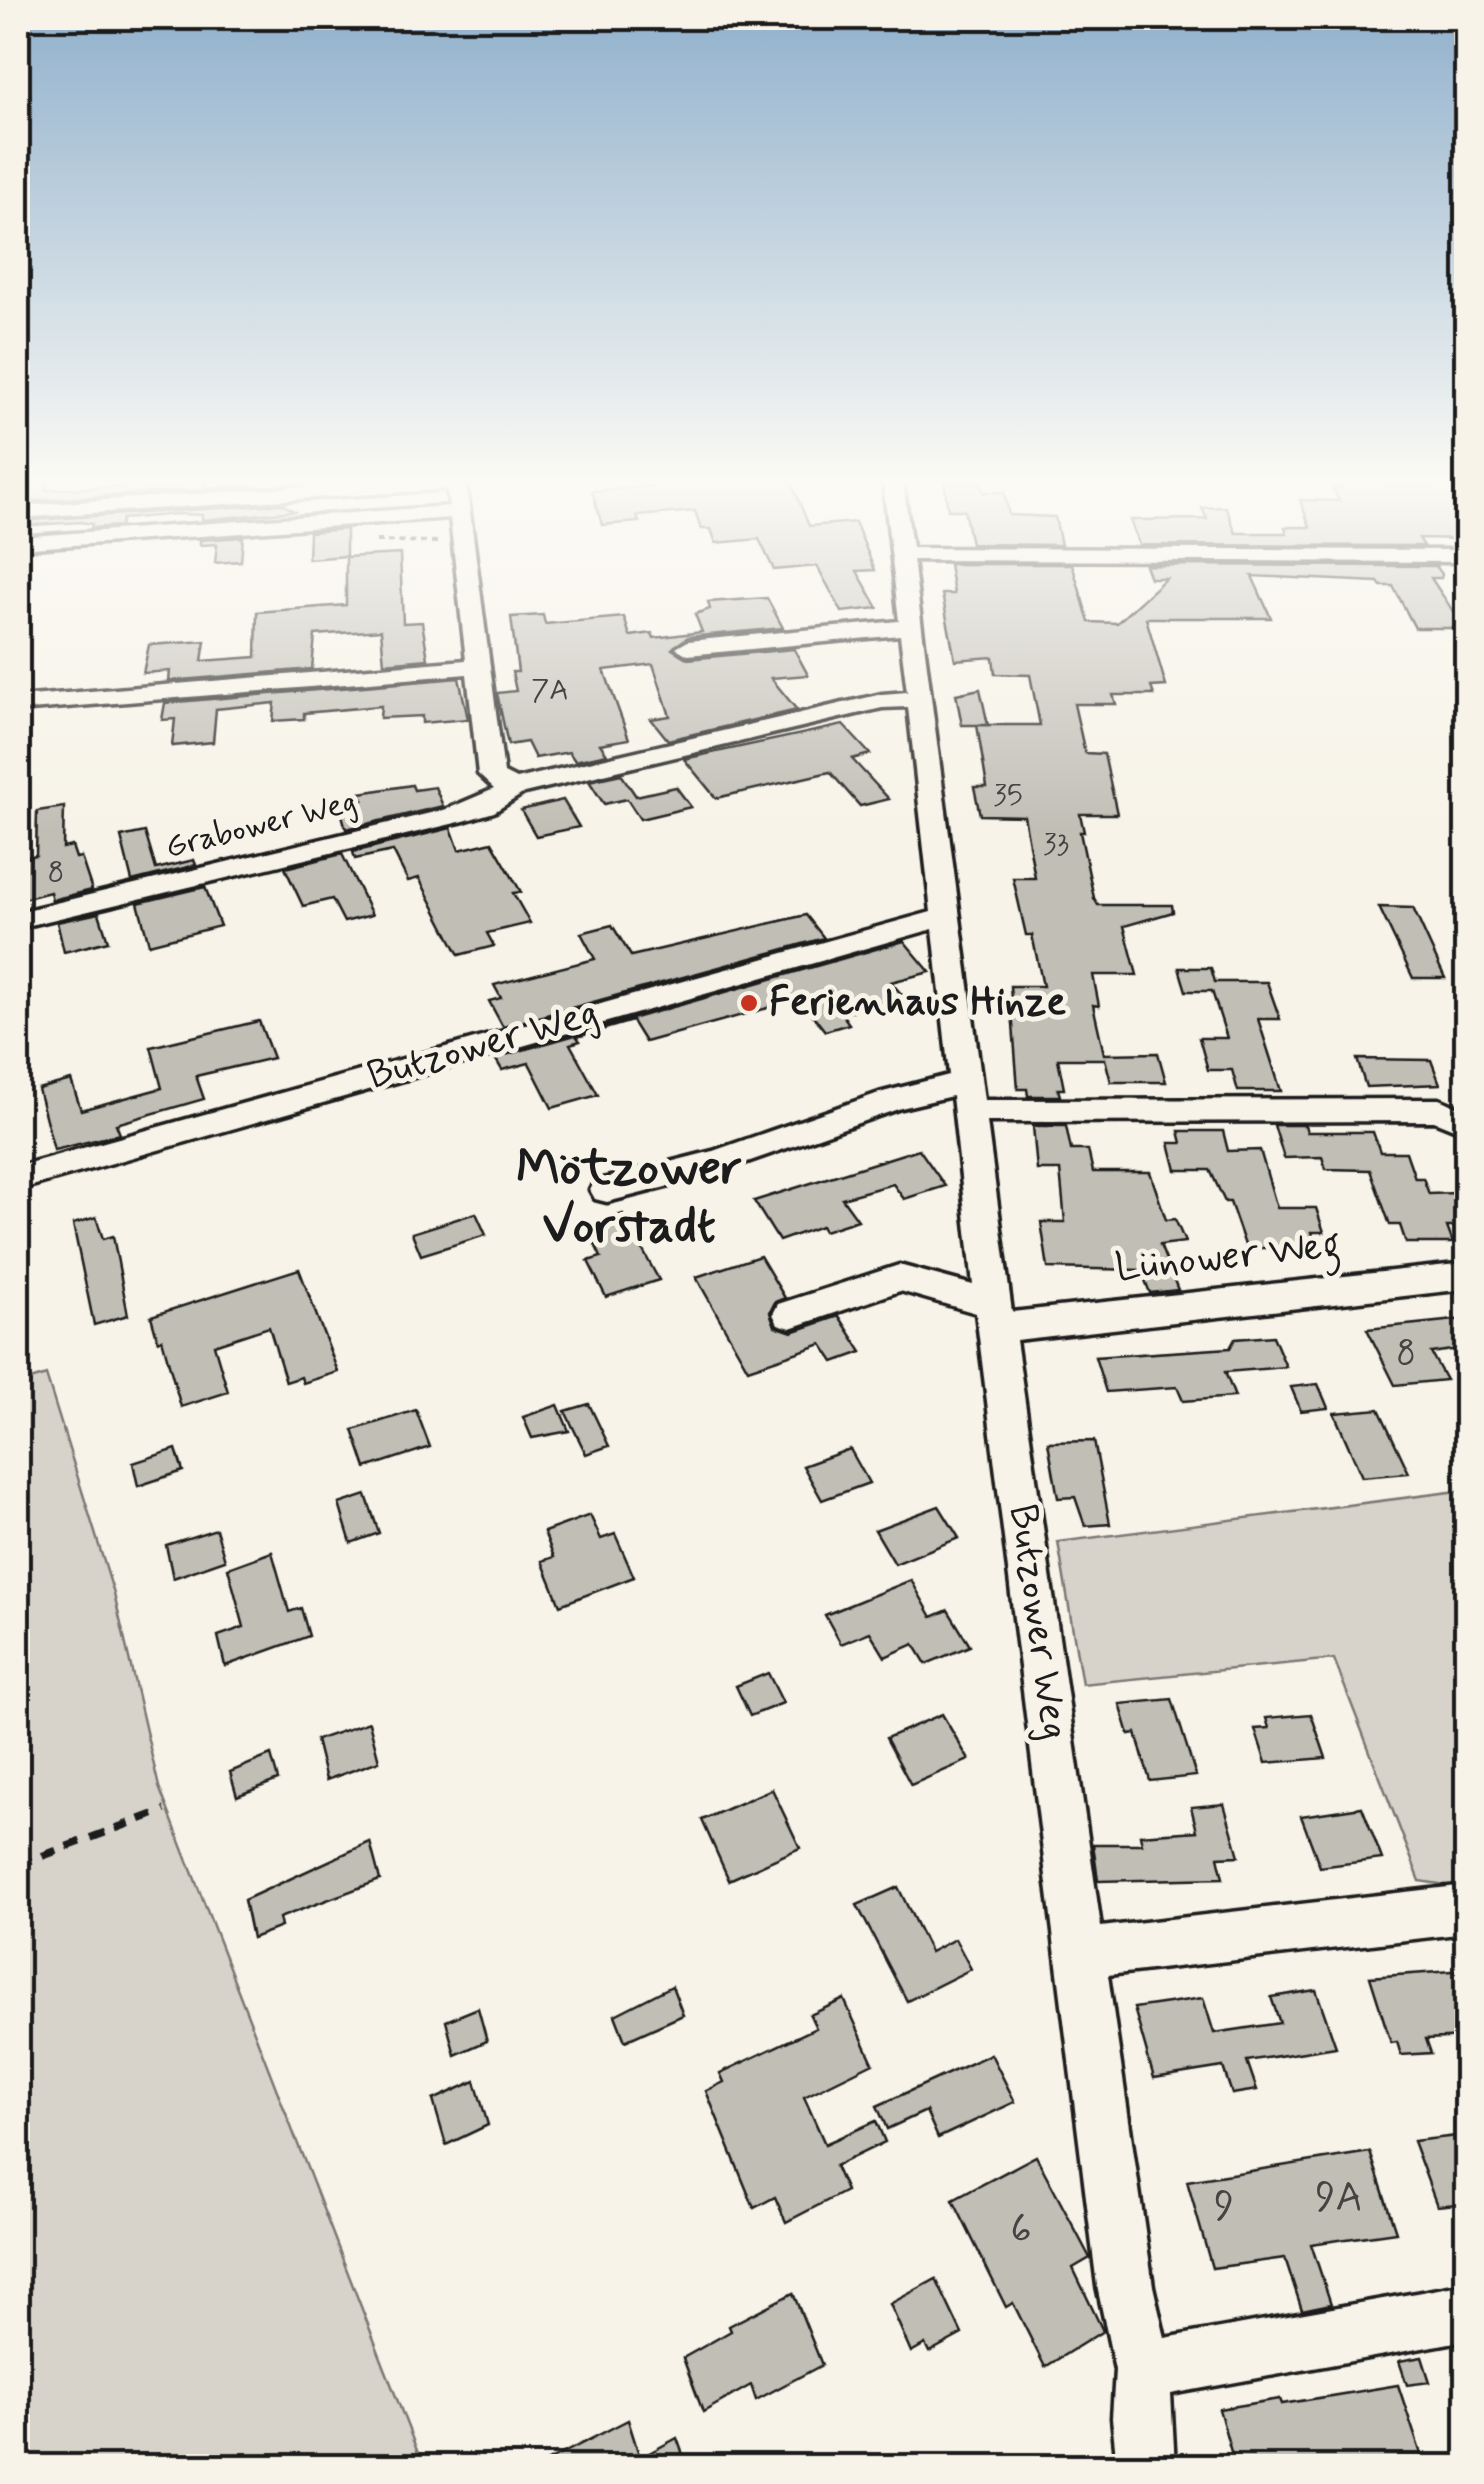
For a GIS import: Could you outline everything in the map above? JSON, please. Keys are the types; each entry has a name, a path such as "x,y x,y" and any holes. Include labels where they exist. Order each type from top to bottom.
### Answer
{"street":[{"path":"470,598 491,774 497,781 515,787"},
{"name":"Butzower Weg","path":"907,598 996,1316 1124,2286 1144,2370 1141,2418 1146,2466"},
{"path":"688,648 911,627"},
{"path":"18,704 477,666"},
{"name":"Grabower Weg","path":"18,920 485,806 515,787 882,701 920,699"},
{"name":"Butzower Weg","path":"18,1178 948,916"},
{"path":"607,1190 749,1151 827,1120 934,1087 971,1097 1439,1110 1466,1123"},
{"name":"Lünower Weg","path":"996,1316 1466,1276"},
{"path":"791,1314 900,1278 996,1316"},
{"path":"1082,1954 1466,1909"},
{"path":"1144,2370 1466,2312"}],"path":[{"path":"18,1865 164,1810"}],"shaded area":[{"path":"46,1375 114,1594 159,1787 423,2466 18,2466 18,1384"},
{"path":"1466,1490 1466,1888 1420,1881 1334,1659 1082,1684 1058,1542"}],"building":[{"path":"346,598 402,598 403,623 422,622 428,659 384,663 381,630 315,635 312,669 169,681 170,671 143,673 149,645 205,641 202,661 256,657 257,612 346,605"},
{"path":"767,598 783,628 688,637 672,649 688,659 794,649 808,675 771,678 797,710 668,740 651,719 670,716 653,664 604,670 629,739 600,744 607,754 575,761 569,752 535,758 527,742 508,745 497,693 516,691 512,672 518,672 511,617 543,615 545,624 624,617 630,636 652,633 654,638 702,632 695,614 710,609 708,602"},
{"path":"834,598 872,598 878,608 842,612"},
{"path":"943,598 1082,598 1089,622 1117,623 1144,598 1262,598 1271,618 1146,618 1166,686 1151,687 1154,695 1113,695 1116,704 1074,704 1085,753 1104,754 1117,814 1080,814 1094,898 1098,905 1172,905 1173,912 1124,926 1137,975 1093,975 1099,1006 1093,1005 1104,1054 1158,1053 1166,1082 1111,1082 1105,1059 1058,1059 1064,1089 1058,1089 1060,1096 1028,1096 1027,1089 1018,1089 1010,986 1043,986 1032,935 1026,935 1013,878 1035,878 1024,816 980,815 974,787 987,787 977,725 1040,725 1030,675 995,674 993,657 955,660"},
{"path":"1399,598 1444,598 1464,628 1415,628"},
{"path":"459,678 468,719 422,723 422,716 380,718 381,706 304,713 304,719 273,721 275,703 216,709 213,742 172,746 175,719 162,720 165,703"},
{"path":"980,689 988,725 962,725 956,694"},
{"path":"843,725 870,754 852,759 889,799 860,806 830,772 716,798 684,759"},
{"path":"621,774 636,796 676,787 691,807 640,819 627,799 604,804 589,781"},
{"path":"412,785 414,790 435,787 443,806 346,829 339,804 363,800 360,793"},
{"path":"563,800 579,827 536,836 521,810"},
{"path":"64,807 63,848 72,846 76,858 81,857 92,890 52,900 50,892 23,899 18,859 36,855 37,811"},
{"path":"451,828 459,850 492,842 521,892 513,893 530,923 487,933 494,946 459,955 419,878 408,881 393,851 355,859 353,852"},
{"path":"145,832 156,869 194,860 196,865 132,881 121,837"},
{"path":"342,854 372,915 344,922 332,899 303,906 285,868"},
{"path":"205,887 220,926 149,944 138,903"},
{"path":"1379,907 1413,908 1445,978 1413,978"},
{"path":"99,913 108,941 64,952 57,922"},
{"path":"806,915 824,938 503,1027 489,1001 501,998 494,985 595,959 581,933 612,925 631,956"},
{"path":"904,941 930,972 891,982 903,996 842,1014 849,1024 825,1031 800,999 645,1042 632,1021 577,1037 580,1041 570,1044 598,1095 552,1108 529,1063 502,1070 495,1058"},
{"path":"1179,968 1211,968 1215,982 1267,982 1280,1019 1258,1019 1281,1091 1238,1091 1232,1070 1208,1070 1199,1038 1227,1038 1212,991 1186,991"},
{"path":"259,1021 273,1058 196,1076 204,1099 116,1124 120,1134 54,1150 38,1089 71,1080 81,1110 162,1088 151,1047"},
{"path":"1357,1059 1431,1060 1440,1084 1366,1087"},
{"path":"1274,1125 1305,1125 1307,1132 1373,1132 1380,1152 1406,1152 1415,1178 1423,1178 1429,1194 1455,1193 1466,1227 1447,1227 1453,1243 1406,1243 1400,1225 1390,1225 1370,1170 1326,1169 1322,1157 1284,1158"},
{"path":"1033,1126 1066,1126 1071,1150 1088,1150 1093,1172 1150,1172 1166,1220 1175,1219 1185,1242 1160,1245 1178,1290 1150,1293 1141,1270 1048,1268 1041,1222 1065,1222 1060,1170 1037,1170"},
{"path":"1179,1131 1223,1131 1228,1151 1260,1150 1277,1208 1316,1208 1324,1232 1312,1232 1317,1248 1246,1248 1230,1202 1225,1202 1210,1170 1176,1170 1169,1143 1182,1143"},
{"path":"919,1149 945,1186 904,1199 893,1184 842,1198 858,1220 824,1231 821,1226 779,1241 754,1201"},
{"path":"476,1213 486,1235 421,1255 412,1233"},
{"path":"623,1214 659,1280 606,1297 588,1261 601,1257 586,1226"},
{"path":"96,1217 103,1239 113,1236 128,1315 94,1325 73,1224"},
{"path":"760,1256 785,1298 775,1302 770,1312 775,1326 792,1332 839,1316 862,1352 834,1362 822,1344 748,1369 696,1277"},
{"path":"299,1269 338,1372 303,1383 301,1377 286,1382 269,1327 214,1345 228,1392 181,1407 162,1339 158,1341 151,1316"},
{"path":"1466,1319 1466,1348 1431,1353 1446,1380 1395,1385 1367,1329"},
{"path":"1273,1336 1286,1367 1225,1372 1235,1397 1183,1401 1177,1387 1106,1392 1095,1357 1230,1348 1235,1339"},
{"path":"1318,1384 1328,1408 1301,1411 1291,1387"},
{"path":"589,1404 609,1446 586,1454 565,1411"},
{"path":"558,1405 569,1431 532,1438 523,1417"},
{"path":"1379,1409 1409,1473 1362,1477 1334,1413"},
{"path":"416,1410 430,1447 366,1468 353,1430"},
{"path":"1094,1441 1110,1524 1085,1526 1075,1497 1058,1498 1048,1442"},
{"path":"176,1449 183,1471 138,1486 133,1463"},
{"path":"850,1449 869,1483 822,1500 803,1466"},
{"path":"366,1495 379,1533 351,1543 339,1504"},
{"path":"939,1506 959,1538 895,1564 875,1530"},
{"path":"590,1515 601,1539 615,1534 634,1577 560,1605 542,1561 554,1557 544,1532"},
{"path":"216,1529 225,1560 173,1578 166,1545"},
{"path":"272,1552 289,1612 301,1608 309,1636 225,1666 218,1636 244,1627 228,1568"},
{"path":"911,1580 932,1617 948,1610 970,1646 926,1664 914,1644 885,1657 870,1632 841,1644 825,1615"},
{"path":"768,1673 783,1703 750,1716 736,1686"},
{"path":"1172,1699 1196,1776 1150,1781 1136,1733 1129,1734 1120,1704"},
{"path":"942,1714 969,1760 911,1785 886,1738"},
{"path":"1311,1714 1326,1758 1266,1763 1255,1729 1269,1728 1266,1718"},
{"path":"369,1722 379,1761 326,1780 316,1740"},
{"path":"271,1755 278,1780 237,1796 230,1772"},
{"path":"772,1789 800,1848 729,1880 702,1820"},
{"path":"1224,1804 1239,1856 1218,1857 1223,1878 1098,1881 1093,1844 1142,1844 1140,1835 1197,1831 1191,1807"},
{"path":"1362,1807 1382,1859 1320,1867 1301,1816"},
{"path":"370,1842 380,1880 279,1918 281,1927 252,1938 244,1900"},
{"path":"898,1887 930,1952 955,1939 971,1969 907,2001 857,1905"},
{"path":"1466,1970 1466,2037 1426,2039 1431,2053 1401,2055 1397,2042 1391,2043 1370,1977"},
{"path":"672,1986 683,2015 625,2041 615,2015"},
{"path":"1316,1990 1336,2047 1247,2061 1257,2090 1232,2094 1223,2067 1154,2078 1134,2008 1203,1998 1214,2033 1280,2023 1271,1997"},
{"path":"844,1999 873,2063 804,2097 825,2144 876,2121 885,2142 835,2166 846,2191 786,2222 775,2197 754,2208 706,2091 724,2082 720,2073 816,2028 810,2015"},
{"path":"478,2008 487,2041 455,2055 446,2021"},
{"path":"991,2054 1015,2102 938,2138 926,2111 887,2129 877,2106"},
{"path":"475,2081 488,2125 446,2145 433,2100"},
{"path":"1466,2135 1466,2203 1437,2206 1413,2141"},
{"path":"1370,2152 1396,2232 1311,2244 1331,2304 1302,2310 1285,2258 1212,2268 1187,2181"},
{"path":"1036,2156 1090,2258 1073,2268 1103,2331 1045,2367 1013,2303 1006,2307 953,2200"},
{"path":"936,2279 962,2334 929,2352 925,2344 911,2352 890,2304"},
{"path":"793,2293 822,2365 756,2400 751,2385 703,2412 683,2358 731,2331 729,2326"},
{"path":"1422,2357 1430,2382 1407,2385 1399,2361"},
{"path":"1398,2385 1424,2463 1235,2466 1219,2409 1280,2399 1282,2404"},
{"path":"628,2420 640,2458 677,2438 687,2466 538,2466"}],"place":[{"name":"Ferienhaus Hinze","path":"749,1003"}],"district":[{"name":"Mötzower Vorstadt","path":"629,1198"}]}
